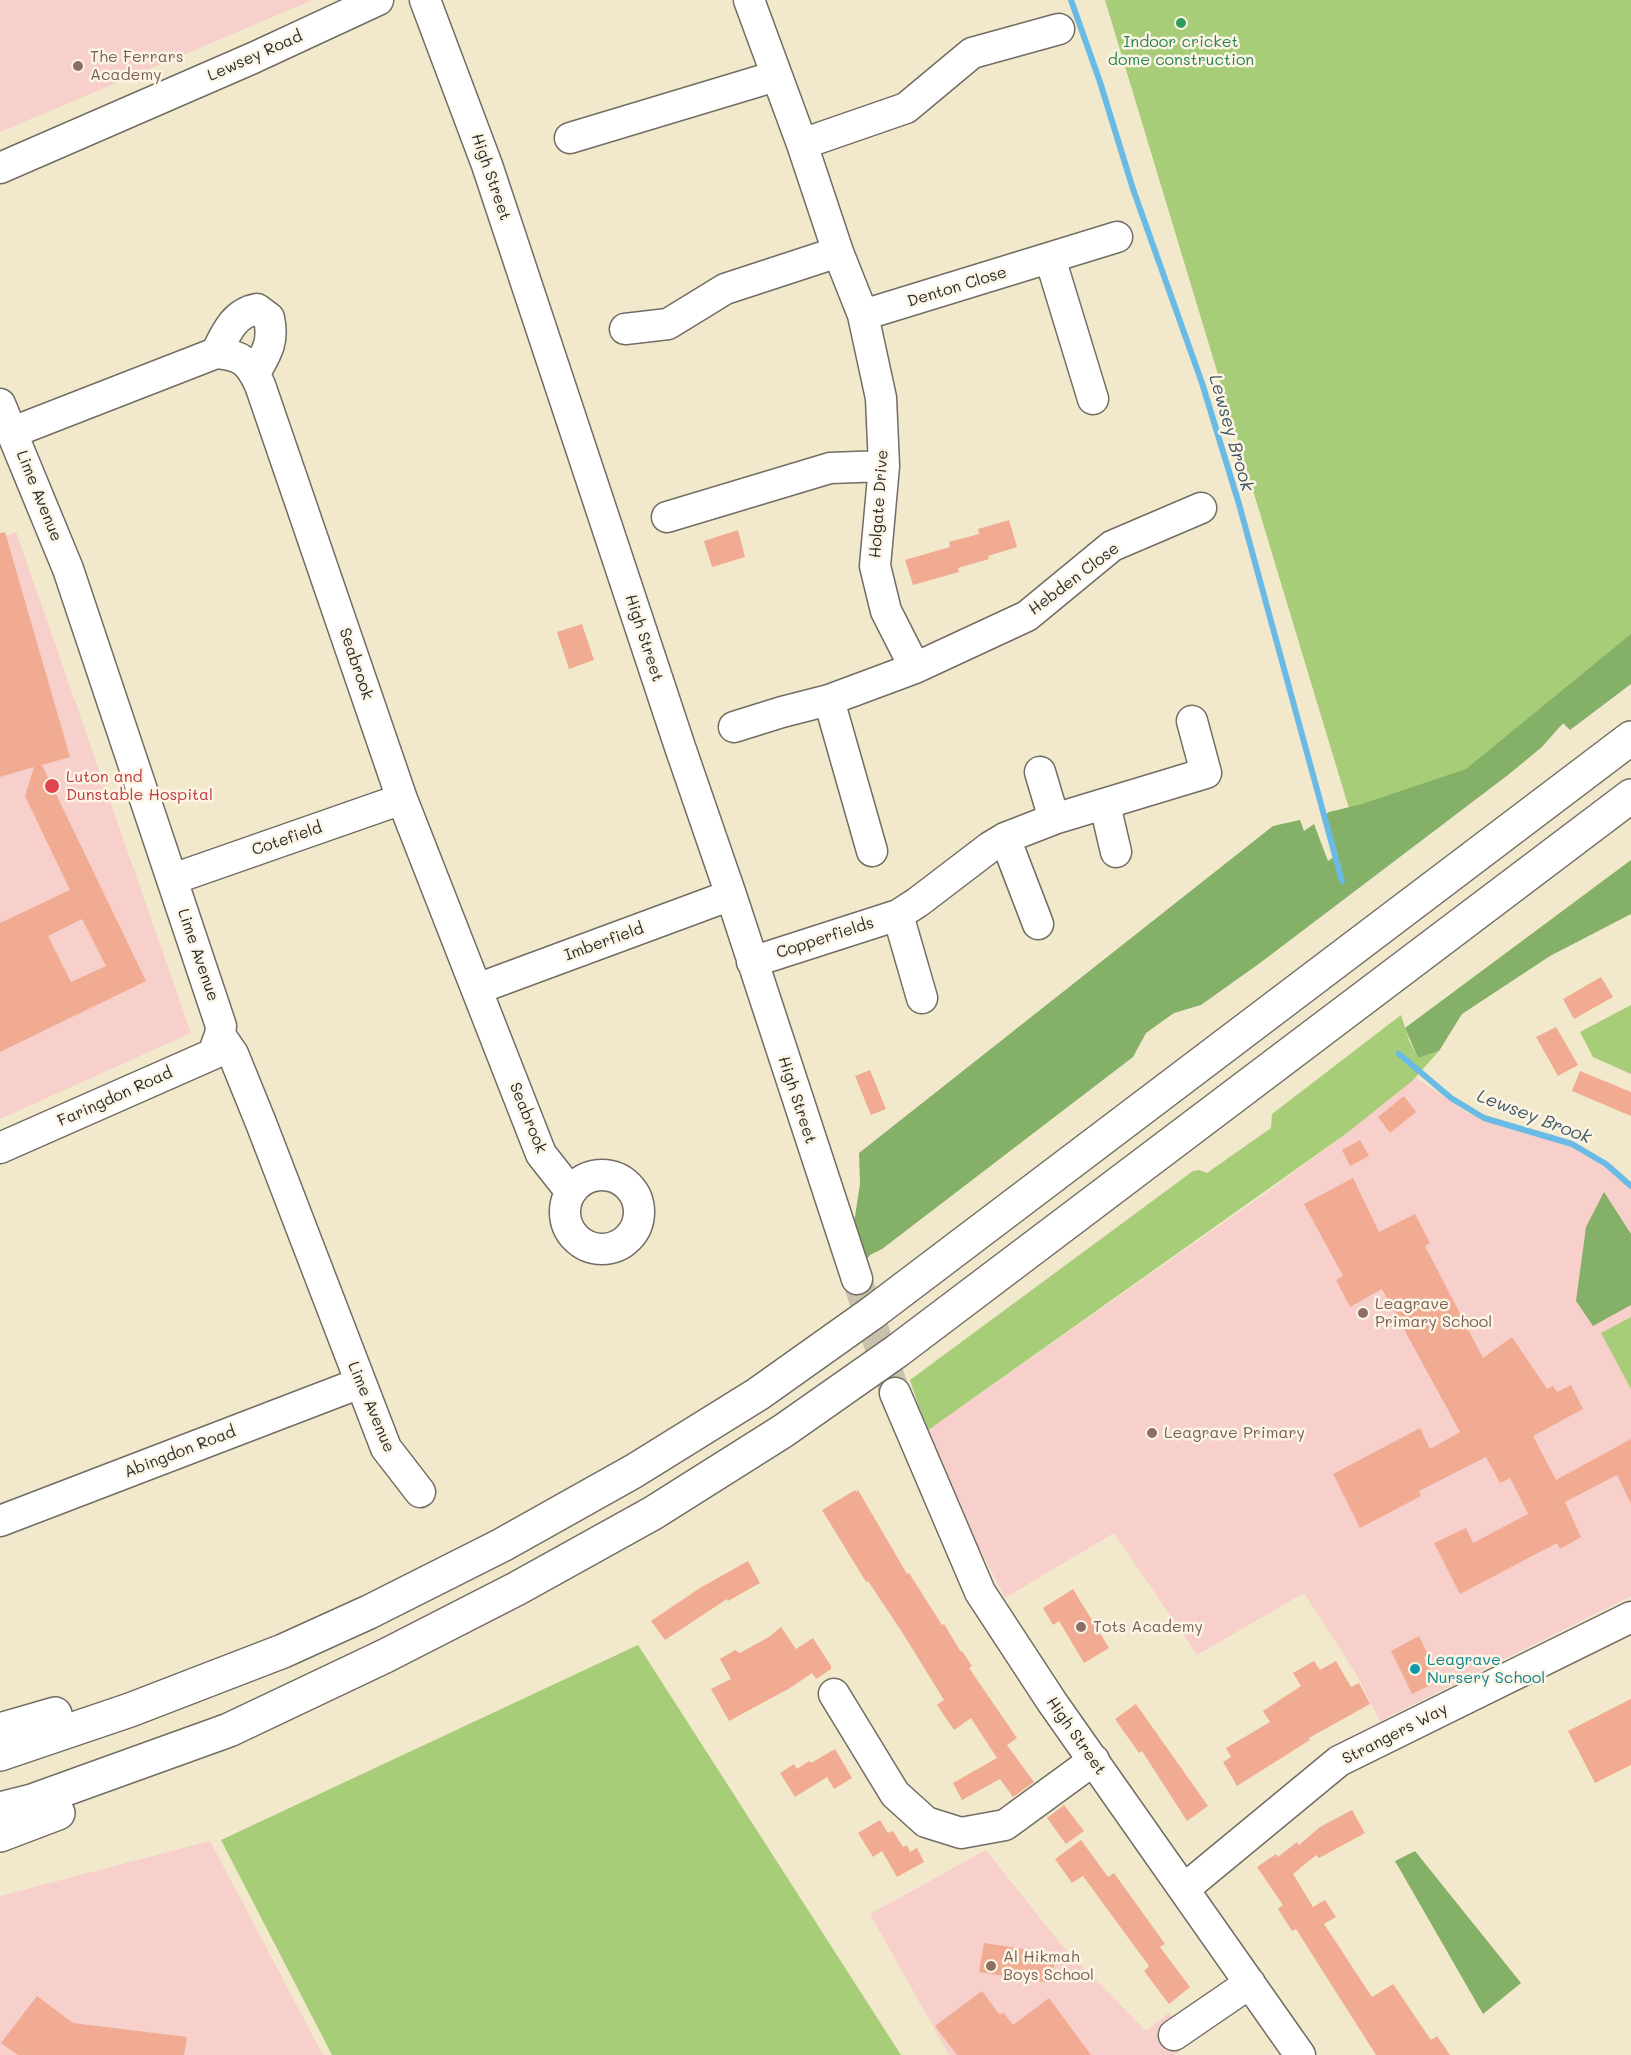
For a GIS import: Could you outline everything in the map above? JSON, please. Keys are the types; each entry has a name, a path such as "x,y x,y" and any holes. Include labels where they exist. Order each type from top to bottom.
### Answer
{"highway":[{"path":"0,1754 130,1710 262,1658 369,1612 502,1545 634,1471 758,1394 872,1313 1631,738"},
{"path":"0,1835 100,1798 156,1771 229,1730 375,1661 516,1589 653,1513 783,1431 897,1351 1631,796"},
{"path":"0,1730 262,1658"},
{"path":"0,1809 32,1801 229,1730"}],"street":[{"name":"Lewsey Road","path":"0,168 253,58 378,0"},
{"name":"High Street","path":"425,0 488,165 857,1279"},
{"name":"Holgate Drive","path":"749,0 802,144 838,252 863,315 881,398 884,466 875,566 885,611 915,668"},
{"path":"802,144 906,108 972,53 1059,28"},
{"path":"570,138 776,76"},
{"name":"Denton Close","path":"863,315 1117,237"},
{"path":"625,329 668,324 725,289 838,252"},
{"path":"1050,258 1093,399"},
{"path":"13,432 216,352 231,354 245,360 255,373 267,352 272,334 269,318 257,309 246,311 232,322 216,352"},
{"name":"Seabrook","path":"255,373 402,799 541,1154 571,1192"},
{"name":"Lime Avenue","path":"0,404 68,569 219,1016 220,1035 234,1054 258,1113 386,1449 420,1492"},
{"path":"667,517 830,468 884,466"},
{"name":"Hebden Close","path":"915,668 1027,616 1112,546 1201,508"},
{"path":"734,727 829,700 915,668"},
{"path":"829,700 872,851"},
{"name":"Copperfields","path":"752,962 898,915 990,847 1005,838 1054,819 1105,805 1209,785 1192,721"},
{"path":"1040,772 1054,819"},
{"name":"Cotefield","path":"173,879 402,799"},
{"path":"1105,805 1116,852"},
{"path":"1005,838 1038,924"},
{"name":"Imberfield","path":"477,989 731,895"},
{"path":"898,915 922,998"},
{"name":"Faringdon Road","path":"0,1149 213,1054 220,1035"},
{"name":"Abingdon Road","path":"0,1521 360,1383"},
{"name":"High Street","path":"895,1393 980,1592 1052,1702 1300,2055"},
{"name":"Strangers Way","path":"1184,1889 1339,1761 1631,1617"},
{"path":"834,1694 895,1794 926,1822 961,1833 1005,1825 1094,1760"},
{"path":"1174,2035 1250,1983"}],"shaded area":[{"name":"The Ferrars Academy","path":"0,0 313,0 0,132"},
{"name":"Luton and Dunstable Hospital","path":"16,532 191,1033 0,1119 0,538"},
{"name":"Leagrave Primary School","path":"1417,1076 1419,1080 1468,1113 1503,1127 1565,1144 1594,1158 1617,1175 1631,1190 1631,1596 1380,1721 1355,1672 1304,1593 1197,1655 1114,1533 1005,1598 970,1530 927,1431 1263,1195 1347,1133"},
{"path":"210,1841 323,2055 0,2055 0,1896"},
{"name":"Al Hikmah Boys School","path":"986,1850 1059,1942 1146,2031 1169,2013 1175,2022 1232,2012 1175,2055 949,2055 870,1914"}],"green space":[{"path":"1105,0 1631,0 1631,670 1370,878"},
{"path":"1631,634 1631,684 1570,730 1563,723 1542,747 1508,775 1260,963 1201,1005 1174,1013 1146,1033 1133,1057 866,1260 861,1248 863,1247 858,1245 853,1230 860,1184 859,1153 1273,826 1300,820 1304,831 1314,824 1328,861 1338,854 1322,817 1329,812 1362,804 1466,769"},
{"path":"1631,860 1631,914 1550,956 1462,1014 1439,1051 1418,1058 1405,1028"},
{"path":"1631,1005 1631,1074 1593,1057 1580,1032"},
{"path":"1401,1015 1418,1058 1439,1051 1412,1081 1347,1133 927,1431 910,1380 1193,1171 1199,1170 1207,1173 1271,1128 1272,1114"},
{"path":"1604,1192 1631,1234 1631,1305 1593,1326 1576,1301 1586,1227"},
{"path":"1631,1317 1631,1389 1601,1333"},
{"path":"638,1645 901,2055 332,2055 221,1840"},
{"path":"1415,1851 1521,1983 1483,2014 1395,1861"}],"building":[{"path":"1009,520 1017,547 988,556 989,559 958,568 959,572 913,585 905,560 950,547 949,542 979,534 978,529"},
{"path":"738,530 745,557 712,567 704,541"},
{"path":"5,532 70,757 42,765 146,981 0,1052 0,923 70,890 25,796 34,767 0,777 0,533","holes":["82,919 106,966 71,982 48,936"]},
{"path":"582,624 594,660 569,669 557,632"},
{"path":"1601,977 1613,997 1574,1019 1563,999"},
{"path":"1556,1027 1578,1065 1558,1076 1536,1037"},
{"path":"870,1070 886,1109 871,1115 855,1076"},
{"path":"1580,1071 1631,1092 1631,1116 1572,1091"},
{"path":"1404,1096 1416,1112 1390,1133 1378,1117"},
{"path":"1360,1140 1369,1156 1350,1166 1342,1150"},
{"name":"Leagrave Primary School","path":"1353,1178 1379,1232 1415,1214 1430,1243 1425,1246 1483,1358 1512,1337 1547,1389 1553,1386 1557,1392 1571,1385 1583,1409 1533,1436 1556,1480 1631,1439 1631,1504 1617,1475 1565,1502 1581,1537 1560,1549 1557,1543 1460,1594 1434,1543 1466,1528 1473,1543 1528,1514 1510,1478 1500,1483 1486,1457 1419,1491 1421,1496 1360,1528 1333,1474 1420,1428 1430,1449 1460,1432 1382,1289 1350,1307 1336,1280 1343,1276 1304,1204"},
{"path":"855,1490 856,1492 858,1490 907,1574 909,1573 942,1625 944,1624 972,1666 969,1668 1017,1738 1007,1745 1034,1782 1013,1797 1000,1779 962,1800 953,1783 997,1758 971,1718 954,1730 937,1705 944,1700 902,1632 868,1581 866,1582 822,1510"},
{"path":"748,1561 760,1583 728,1601 727,1599 665,1640 651,1621 700,1588"},
{"name":"Tots Academy","path":"1073,1589 1109,1648 1084,1663 1059,1621 1053,1625 1043,1608"},
{"path":"781,1627 796,1649 813,1638 831,1669 816,1679 812,1673 790,1688 729,1721 711,1689 731,1679 720,1659 735,1650 740,1653 769,1637"},
{"name":"Leagrave Nursery School","path":"1419,1636 1428,1655 1424,1657 1437,1682 1412,1694 1391,1651"},
{"path":"1314,1661 1320,1670 1336,1661 1351,1687 1359,1683 1370,1704 1309,1738 1310,1740 1237,1786 1223,1762 1231,1757 1226,1748 1270,1722 1263,1711 1301,1686 1293,1673"},
{"path":"1631,1699 1631,1765 1595,1783 1568,1731"},
{"path":"1136,1704 1208,1806 1187,1821 1142,1751 1139,1753 1115,1719"},
{"path":"835,1749 852,1778 834,1789 827,1777 795,1797 780,1773 794,1764 797,1769 809,1761 811,1763"},
{"path":"1064,1805 1084,1831 1066,1844 1047,1818"},
{"path":"1352,1810 1365,1833 1319,1858 1316,1855 1293,1874 1313,1907 1325,1900 1336,1917 1324,1924 1372,1997 1393,1984 1431,2040 1437,2036 1450,2055 1376,2055 1296,1929 1292,1931 1278,1909 1283,1905 1257,1867 1276,1854 1278,1857 1297,1842 1299,1845 1320,1827"},
{"path":"880,1820 888,1833 893,1831 903,1847 907,1845 910,1852 917,1848 924,1862 897,1877 882,1851 873,1857 858,1833"},
{"path":"1081,1840 1108,1877 1114,1873 1165,1944 1160,1947 1190,1987 1169,2004 1144,1971 1149,1966 1083,1876 1072,1883 1055,1859"},
{"path":"984,1943 1056,1954 1051,1983 979,1972"},
{"path":"982,1991 999,2014 1004,2013 1013,2025 1049,1998 1091,2055 957,2055 935,2026"},
{"path":"37,1996 73,2023 187,2037 184,2055 18,2055 1,2043"}],"waterway":[{"name":"Lewsey Brook","path":"1071,0 1100,82 1133,189 1202,383 1239,504 1342,881"},
{"name":"Lewsey Brook","path":"1399,1054 1451,1098 1484,1118 1572,1144 1606,1164 1631,1186"}],"tunnel":[{"path":"857,1279 895,1393"}],"place":[{"name":"Indoor cricket dome construction","path":"1181,23"},
{"name":"The Ferrars Academy","path":"78,66"},
{"name":"Luton and Dunstable Hospital","path":"52,786"},
{"name":"Leagrave Primary School","path":"1363,1313"},
{"name":"Leagrave Primary","path":"1152,1433"},
{"name":"Tots Academy","path":"1081,1627"},
{"name":"Leagrave Nursery School","path":"1415,1669"},
{"name":"Al Hikmah Boys School","path":"991,1966"}]}
